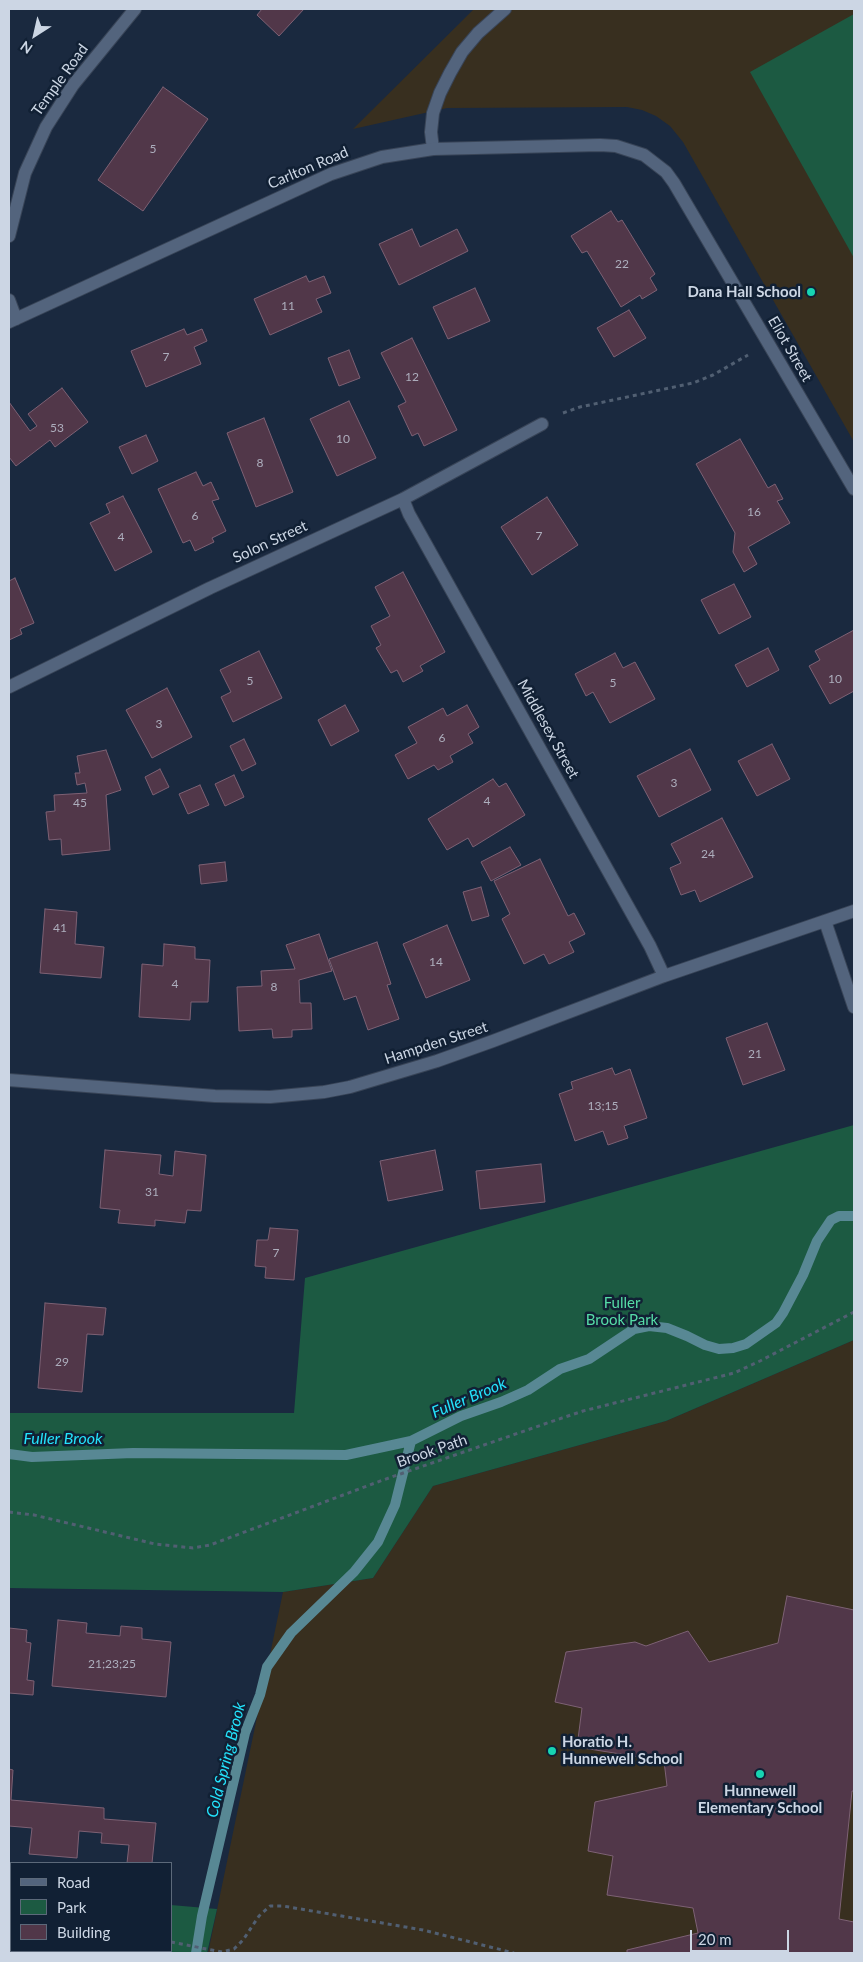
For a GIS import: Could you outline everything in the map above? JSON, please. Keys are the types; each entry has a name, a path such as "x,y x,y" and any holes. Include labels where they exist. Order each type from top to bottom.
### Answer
{"street":[{"name":"Temple Road","path":"9,236 26,173 46,127 73,85 135,9"},
{"path":"433,149 431,132 433,113 450,73 462,52 478,33 505,9"},
{"name":"Carlton Road","path":"12,320 331,174 382,157 433,149 600,145 630,150 644,155"},
{"name":"Eliot Street","path":"644,155 666,172 674,182 854,489"},
{"path":"9,300 12,320"},
{"name":"Solon Street","path":"9,687 210,588 403,499 542,424"},
{"name":"Middlesex Street","path":"403,499 409,514 650,946 664,976"},
{"name":"Hampden Street","path":"9,1080 215,1096 270,1097 324,1092 359,1084 437,1061 664,976 854,911"},
{"path":"825,921 854,1007"}],"path":[{"path":"542,424 561,414 580,408 693,383 713,375 768,343"},
{"name":"Brook Path","path":"9,1512 34,1515 155,1544 193,1548 210,1545 383,1480 583,1411 734,1373 854,1312"},
{"path":"172,1942 222,1952 234,1949 243,1940 259,1916 270,1906 283,1906 422,1930 514,1953"}],"shaded area":[{"name":"Dana Hall School","path":"474,9 854,9 854,442 683,142 670,126 656,116 642,110 627,107 447,108 353,129"},
{"name":"Horatio H. Hunnewell School","path":"854,1340 854,1953 208,1953 283,1592 373,1578 433,1486 666,1421"}],"green space":[{"path":"854,14 854,258 750,72"},
{"name":"Fuller Brook Park","path":"854,1125 854,1340 666,1421 433,1486 373,1578 283,1592 9,1588 9,1413 294,1413 305,1278"},
{"path":"9,1893 10,1952 172,1952 172,1905 217,1909 207,1953 9,1953"}],"building":[{"path":"262,9 304,9 279,36 257,15"},
{"path":"163,87 208,119 143,211 98,180"},
{"path":"611,211 618,222 622,220 655,274 650,278 657,290 642,299 640,295 621,307 587,251 582,253 571,236"},
{"path":"412,229 420,247 457,229 468,251 399,285 379,244"},
{"path":"306,276 309,282 324,276 331,293 316,299 322,312 270,335 254,299"},
{"path":"475,288 490,321 448,339 433,307"},
{"path":"629,310 646,338 614,357 597,328"},
{"path":"184,329 187,335 202,329 207,341 194,347 201,364 146,387 131,351"},
{"path":"412,338 457,430 424,446 418,433 412,436 398,406 406,402 381,353"},
{"path":"349,350 360,378 339,386 328,358"},
{"path":"62,388 88,422 55,447 50,440 16,466 9,457 9,402 30,431 37,426 28,414"},
{"path":"349,401 376,458 337,476 310,419"},
{"path":"264,418 293,492 256,507 227,433"},
{"path":"146,435 158,461 132,474 119,447"},
{"path":"740,439 768,488 775,484 783,499 777,501 790,523 748,547 757,564 744,572 733,552 735,533 696,464"},
{"path":"196,472 203,486 211,482 219,499 212,501 226,531 212,538 214,542 195,551 190,540 183,543 158,489"},
{"path":"123,496 152,552 115,571 90,523 110,513 106,504"},
{"path":"547,497 578,545 532,575 501,527"},
{"path":"403,572 445,652 420,666 423,671 403,682 397,670 391,673 376,648 381,645 371,626 390,616 375,587"},
{"path":"15,578 34,623 20,629 22,634 9,640 9,581"},
{"path":"734,584 751,617 719,634 701,600"},
{"path":"854,630 854,691 830,704 809,666 820,660 815,651"},
{"path":"768,648 779,670 747,687 735,665"},
{"path":"259,651 282,698 233,722 221,697 231,692 220,670"},
{"path":"615,653 623,668 635,662 655,699 610,723 593,692 586,696 575,674"},
{"path":"167,688 192,737 152,758 126,710"},
{"path":"345,705 359,731 331,746 318,720"},
{"path":"467,705 479,727 468,734 473,743 450,756 453,762 438,770 434,765 408,779 395,755 417,743 408,727 443,708 447,716"},
{"path":"244,739 256,764 242,771 230,746"},
{"path":"772,744 790,779 757,796 738,761"},
{"path":"690,749 711,790 659,817 637,776"},
{"path":"106,750 121,790 106,795 110,850 62,855 61,839 49,840 46,812 55,811 54,795 87,793 85,783 77,785 75,773 80,773 77,756"},
{"path":"160,769 169,787 153,795 145,777"},
{"path":"234,775 244,797 225,806 215,784"},
{"path":"493,779 499,787 506,783 525,815 473,847 468,838 447,850 428,819"},
{"path":"200,785 209,805 188,814 179,794"},
{"path":"722,818 753,877 700,902 695,890 681,895 670,868 681,863 671,844"},
{"path":"510,847 521,865 491,881 481,862"},
{"path":"540,859 568,916 574,913 585,934 569,942 574,952 549,964 544,954 524,964 502,919 510,914 494,881"},
{"path":"225,862 227,881 201,884 199,865"},
{"path":"481,887 489,916 472,921 463,892"},
{"path":"45,909 77,912 75,944 104,947 101,978 40,973"},
{"path":"447,925 470,980 426,998 403,944"},
{"path":"319,934 332,971 299,980 300,1003 311,1003 312,1029 292,1030 292,1037 273,1038 272,1029 239,1031 237,987 262,986 261,971 295,969 286,945"},
{"path":"377,942 391,984 387,985 399,1019 368,1030 356,996 344,1000 329,959"},
{"path":"164,944 195,947 195,959 210,960 208,1002 191,1002 190,1020 139,1017 142,964 163,966"},
{"path":"767,1023 785,1070 743,1085 726,1038"},
{"path":"612,1068 615,1075 630,1069 647,1118 624,1126 628,1138 608,1145 603,1131 575,1141 559,1094 573,1089 571,1082"},
{"path":"105,1150 161,1155 159,1174 173,1176 175,1151 206,1155 201,1211 187,1210 185,1223 155,1220 155,1226 118,1223 120,1210 100,1208"},
{"path":"435,1150 443,1190 388,1201 380,1161"},
{"path":"541,1164 545,1202 480,1209 476,1171"},
{"path":"270,1228 298,1230 294,1280 265,1278 266,1267 255,1266 257,1240 268,1240"},
{"path":"45,1303 106,1308 103,1335 87,1334 82,1392 38,1388"},
{"name":"Hunnewell Elementary School","path":"787,1596 854,1610 854,1791 852,1791 839,1919 854,1922 854,1953 627,1953 627,1950 698,1933 693,1908 607,1895 613,1856 588,1851 595,1802 667,1786 664,1761 577,1747 582,1708 555,1702 566,1652 635,1642 646,1646 688,1631 709,1662 778,1643"},
{"path":"58,1620 87,1623 86,1633 120,1636 121,1626 142,1628 142,1639 171,1642 166,1697 52,1686"},
{"path":"9,1628 27,1630 26,1642 31,1643 27,1680 34,1681 33,1695 9,1693"},
{"path":"9,1769 13,1770 11,1800 104,1808 104,1819 156,1823 152,1862 127,1862 129,1845 101,1843 102,1833 79,1831 77,1858 29,1854 32,1828 9,1826"}],"waterway":[{"name":"Fuller Brook","path":"9,1454 32,1457 133,1453 346,1455 411,1441 461,1416 528,1390 560,1369 589,1359 634,1329 649,1326 667,1328 705,1345 719,1349 733,1348 746,1344 776,1323 783,1313 803,1275 817,1241 831,1220 839,1216 854,1216"},
{"name":"Cold Spring Brook","path":"196,1953 202,1916 245,1733 260,1695 267,1667 291,1633 354,1572 378,1542 395,1505 411,1441"}],"place":[{"name":"Dana Hall School","path":"811,292"},
{"name":"Horatio H. Hunnewell School","path":"552,1751"},
{"name":"Hunnewell Elementary School","path":"760,1774"}]}
